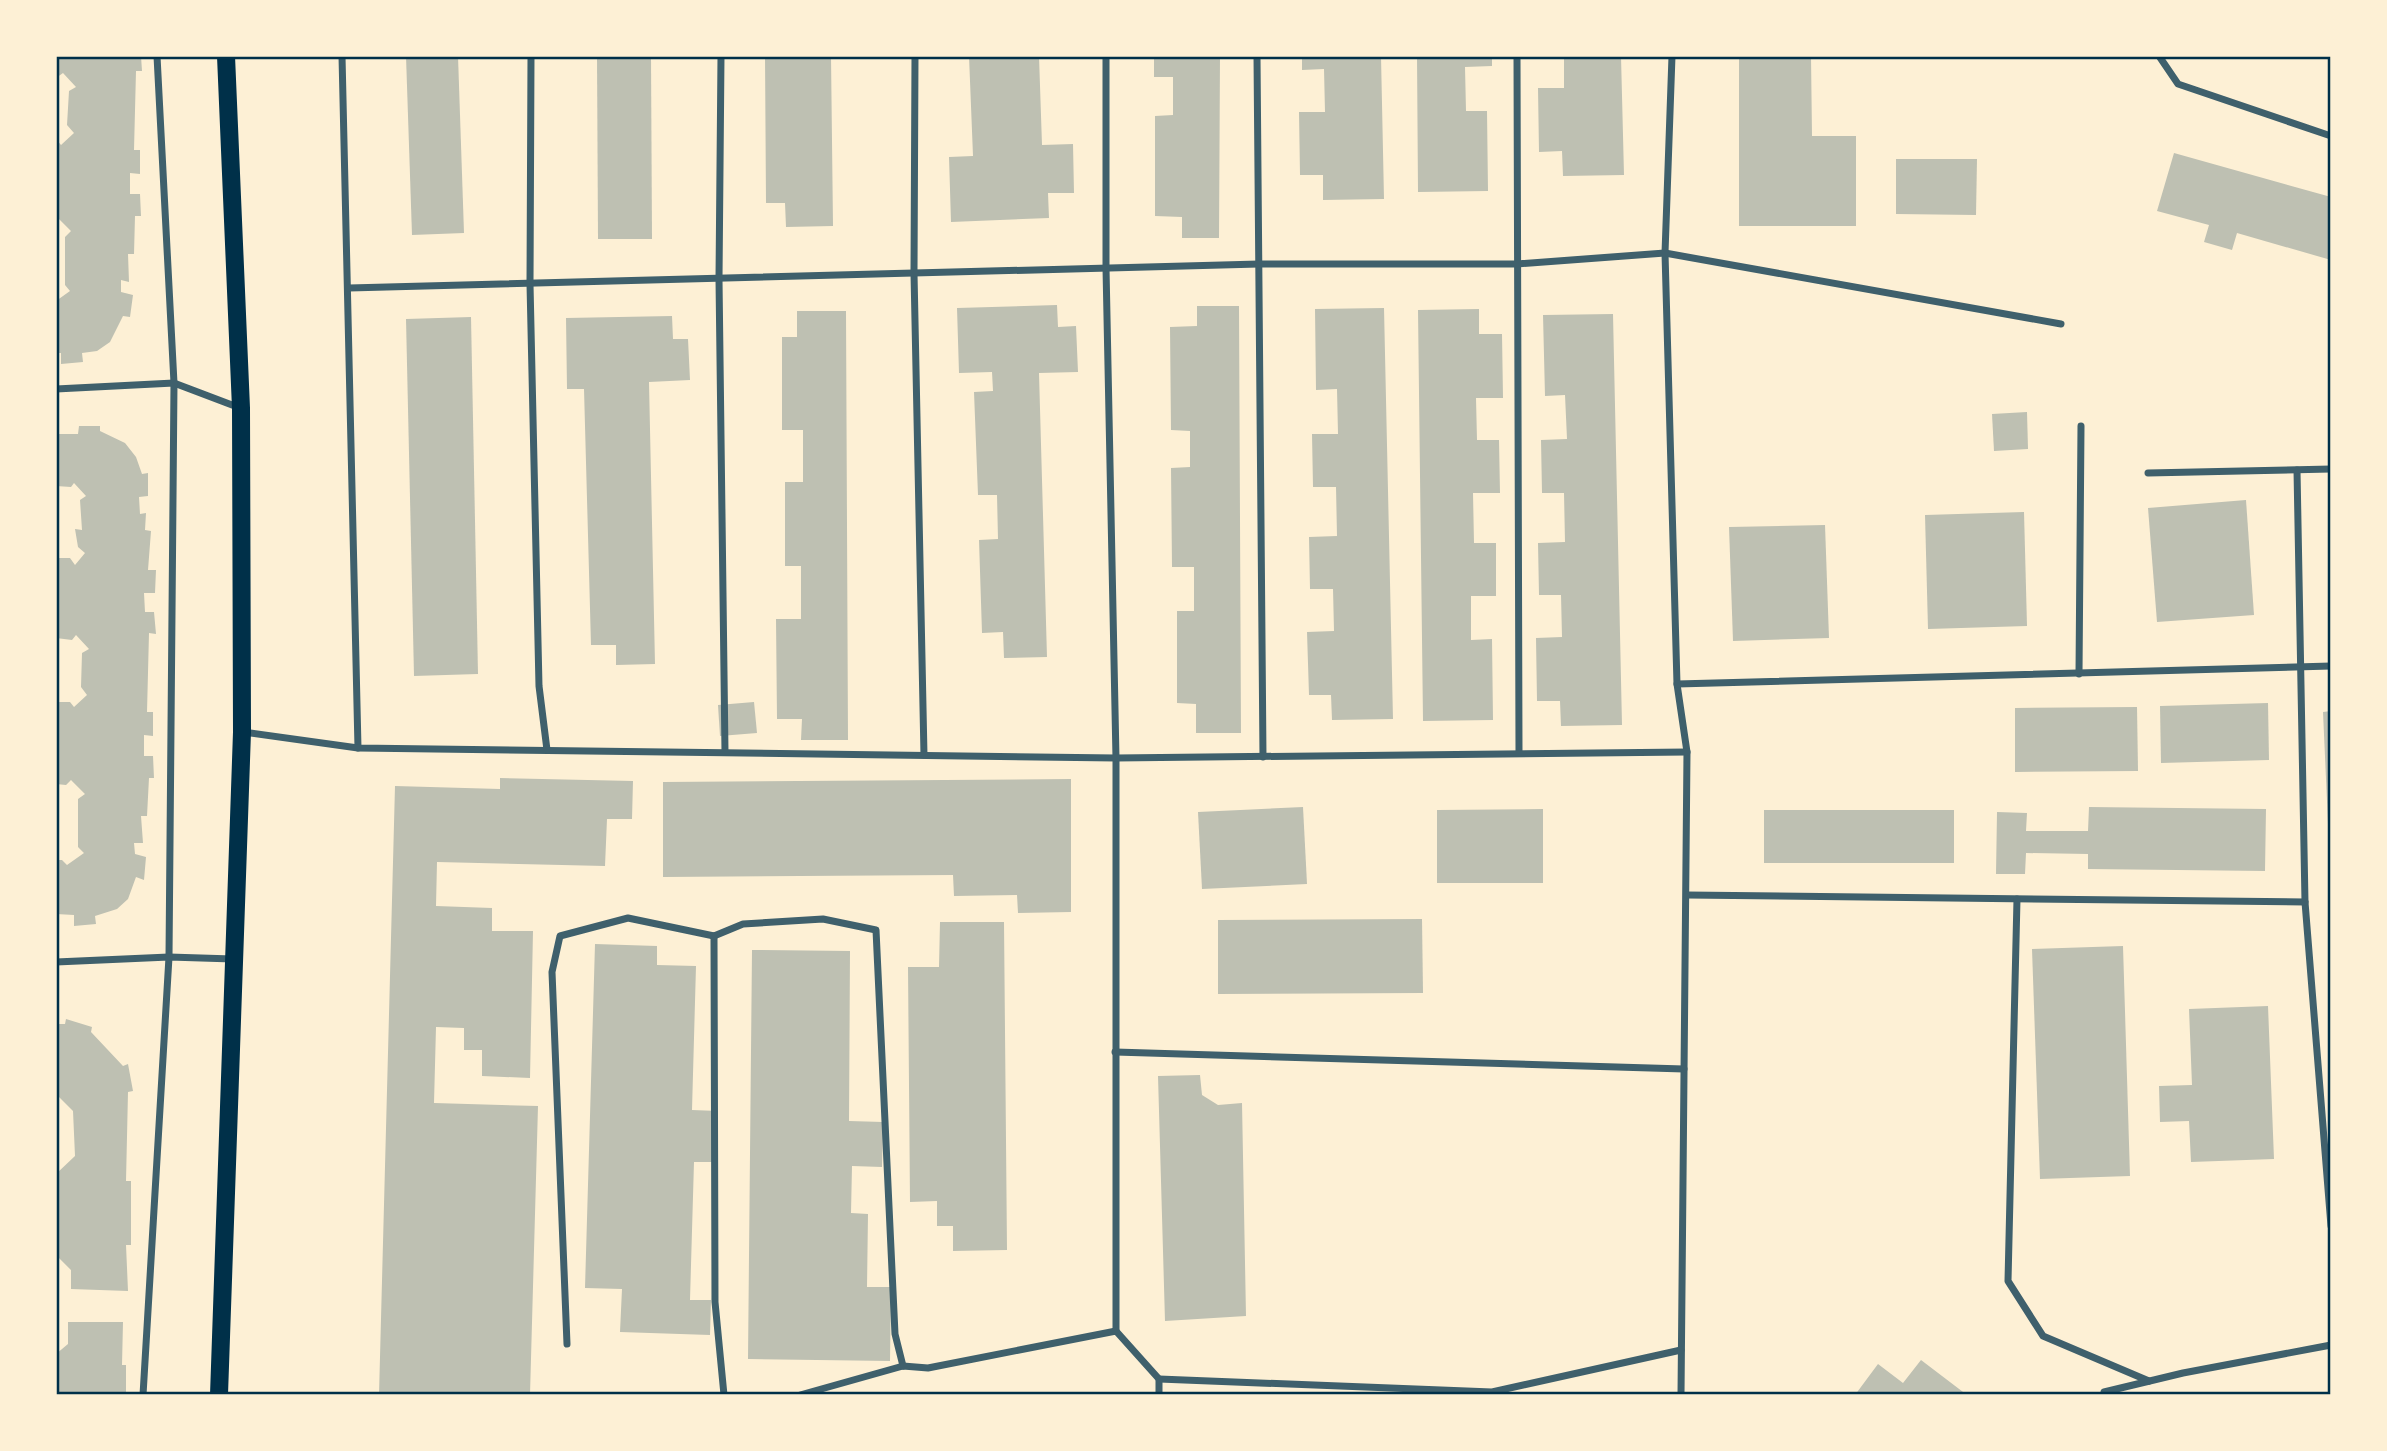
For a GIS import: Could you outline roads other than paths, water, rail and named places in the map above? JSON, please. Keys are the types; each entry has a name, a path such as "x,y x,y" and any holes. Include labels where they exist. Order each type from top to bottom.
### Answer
{"main road":[{"path":"219,1395 242,732 241,408 226,56"}],"street":[{"path":"144,1395 169,957 174,383 158,56"},
{"path":"342,56 358,748"},
{"path":"531,56 530,284 539,686 547,750"},
{"path":"721,56 719,279 725,752"},
{"path":"915,56 915,273 923,755"},
{"path":"1106,56 1106,268 1116,758 1116,1331 1159,1379 1159,1395"},
{"path":"1257,56 1263,757"},
{"path":"1517,56 1519,752"},
{"path":"1672,56 1665,253 1677,684 1687,752 1688,895 1681,1395"},
{"path":"2159,56 2178,84 2331,136"},
{"path":"349,289 1259,264 1517,264 1665,253 2061,324"},
{"path":"56,389 174,383 241,408"},
{"path":"2079,674 2081,426"},
{"path":"2148,473 2331,469"},
{"path":"2297,470 2303,667 2305,902 2331,1226"},
{"path":"1677,684 2331,666"},
{"path":"242,732 358,748 1116,758 1687,752"},
{"path":"1688,895 2305,902"},
{"path":"2017,899 2008,1281 2043,1336 2149,1381"},
{"path":"567,1344 552,972 560,936 628,918 714,936 743,925 823,919 876,930 895,1335 903,1366"},
{"path":"714,936 715,1302 724,1395"},
{"path":"56,962 169,957 234,959"},
{"path":"1115,1052 1684,1069"},
{"path":"800,1395 903,1366 929,1368 1116,1331"},
{"path":"2104,1395 2104,1392 2149,1381 2331,1346"},
{"path":"1159,1379 1492,1392 1681,1350"}]}
